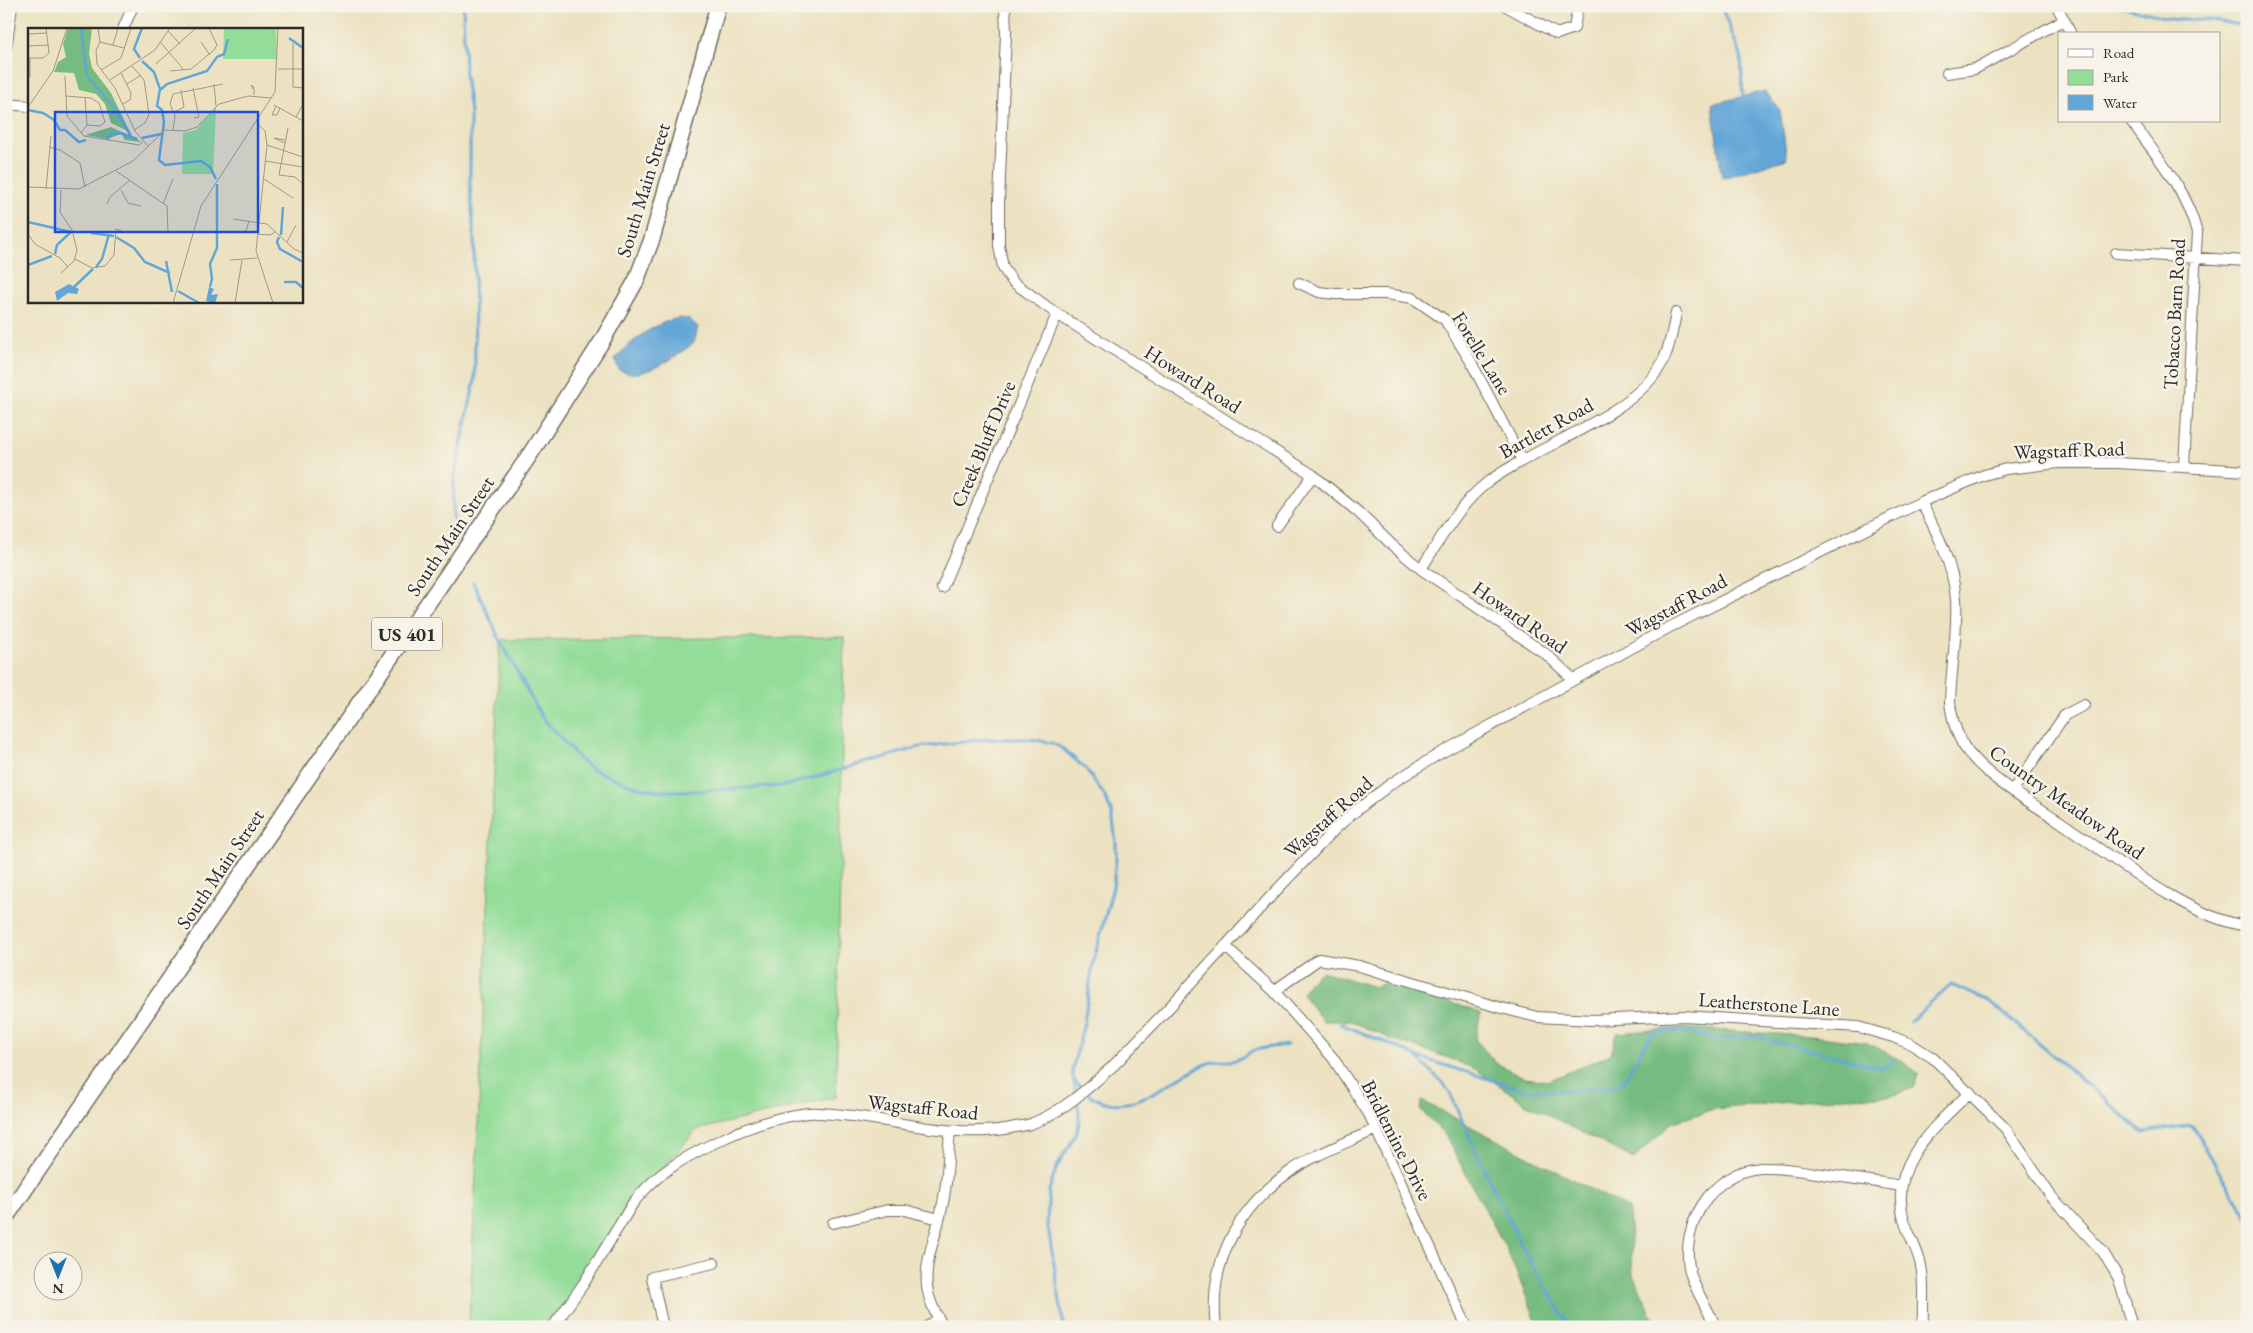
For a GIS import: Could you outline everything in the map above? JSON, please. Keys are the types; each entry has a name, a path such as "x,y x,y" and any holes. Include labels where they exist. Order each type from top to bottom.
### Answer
{"highway":[{"name":"South Main Street","path":"9,1207 508,487 602,341 636,281 652,239 718,6"}],"street":[{"path":"6,49 12,6"},
{"path":"123,28 133,6"},
{"name":"Howard Road","path":"1005,6 1006,33 999,245 1004,268 1013,282 1057,314 1313,475 1358,512 1392,546 1421,569 1546,654 1573,679"},
{"path":"1506,6 1557,34 1574,28 1578,6"},
{"path":"2057,6 2070,32"},
{"path":"1947,73 1975,69 2063,20"},
{"path":"6,104 28,106"},
{"name":"Tobacco Barn Road","path":"2132,122 2170,174 2189,208 2197,233 2184,467"},
{"path":"2116,253 2247,260"},
{"name":"Forelle Lane","path":"1298,283 1319,292 1386,294 1413,298 1446,320 1470,360 1522,460"},
{"name":"Bartlett Road","path":"1421,569 1470,498 1486,483 1522,460 1623,405 1645,387 1663,360 1676,313"},
{"name":"Creek Bluff Drive","path":"942,588 1057,314"},
{"name":"Wagstaff Road","path":"553,1327 568,1307 633,1203 656,1176 676,1162 730,1135 762,1124 807,1113 862,1117 950,1131 982,1132 1032,1124 1075,1099 1113,1066 1166,1011 1335,829 1392,783 1439,754 1573,679 1751,585 1921,502 1984,475 2030,466 2081,463 2184,467 2247,472"},
{"path":"1277,526 1313,475"},
{"name":"Country Meadow Road","path":"1921,502 1950,565 1956,598 1950,683 1951,715 1967,751 1984,769 2013,790 2178,900 2217,918 2247,926"},
{"path":"2013,790 2065,715 2084,705"},
{"name":"Bridlemine Drive","path":"1225,946 1274,991 1333,1058 1376,1129 1467,1327"},
{"name":"Leatherstone Lane","path":"1274,991 1319,959 1359,966 1498,1008 1537,1017 1592,1020 1684,1016 1858,1027 1911,1044 1933,1058 2006,1129 2051,1196 2104,1252 2120,1279 2132,1327"},
{"path":"1923,1327 1921,1265 1902,1215 1901,1186 1907,1165 1917,1147 1970,1092"},
{"path":"1216,1327 1214,1310 1216,1284 1224,1254 1231,1234 1252,1203 1289,1172 1376,1129"},
{"path":"927,1327 941,1323 927,1294 925,1280 927,1260 944,1198 950,1131"},
{"path":"1716,1327 1690,1272 1688,1241 1698,1212 1709,1195 1724,1181 1739,1173 1760,1168 1787,1169 1901,1186"},
{"path":"834,1223 888,1210 905,1210 939,1220"},
{"path":"663,1327 652,1277 714,1263"}],"green space":[{"path":"844,637 836,1097 696,1130 623,1217 566,1304 538,1327 469,1327 500,640"},
{"path":"1322,971 1374,987 1388,982 1481,1013 1475,1039 1496,1063 1525,1078 1548,1081 1611,1054 1617,1033 1679,1028 1811,1036 1867,1043 1900,1060 1919,1074 1913,1088 1888,1096 1844,1097 1714,1109 1671,1123 1634,1159 1525,1103 1477,1070 1446,1057 1391,1039 1351,1021 1323,1021 1302,994 1309,982"},
{"path":"1422,1101 1629,1209 1633,1273 1657,1327 1539,1327 1507,1250 1445,1135 1420,1109"}],"water":[{"path":"1765,91 1780,110 1787,159 1722,178 1712,104"},
{"path":"681,318 689,319 698,327 694,343 668,361 648,370 628,373 619,370 615,360 636,339 654,327"}],"waterway":[{"path":"457,535 453,517 454,478 475,380 474,237 470,183 470,112 465,75 463,6"},
{"path":"1721,6 1741,56 1743,99"},
{"path":"2120,6 2176,20 2209,20 2247,26"},
{"path":"473,582 500,640 541,716 579,759 591,769 637,787 660,791 697,791 784,786 920,747 988,739 1030,739 1052,743 1063,749 1085,768 1104,795 1112,813 1116,859 1113,887 1093,963 1084,1023 1072,1071 1079,1111 1079,1124 1076,1134 1057,1167 1049,1190 1047,1221 1064,1327"},
{"path":"1910,1022 1951,985 1989,1001 2143,1132 2192,1125 2247,1218"},
{"path":"1340,1024 1415,1056 1524,1090 1572,1091 1622,1084 1650,1035 1667,1031 1682,1031 1721,1039 1753,1036 1882,1068 1894,1060"},
{"path":"1074,1080 1091,1096 1108,1103 1124,1103 1141,1098 1209,1063 1236,1060 1257,1050 1287,1045"},
{"path":"1417,1058 1444,1084 1451,1095 1476,1152 1524,1250 1570,1327"}]}
